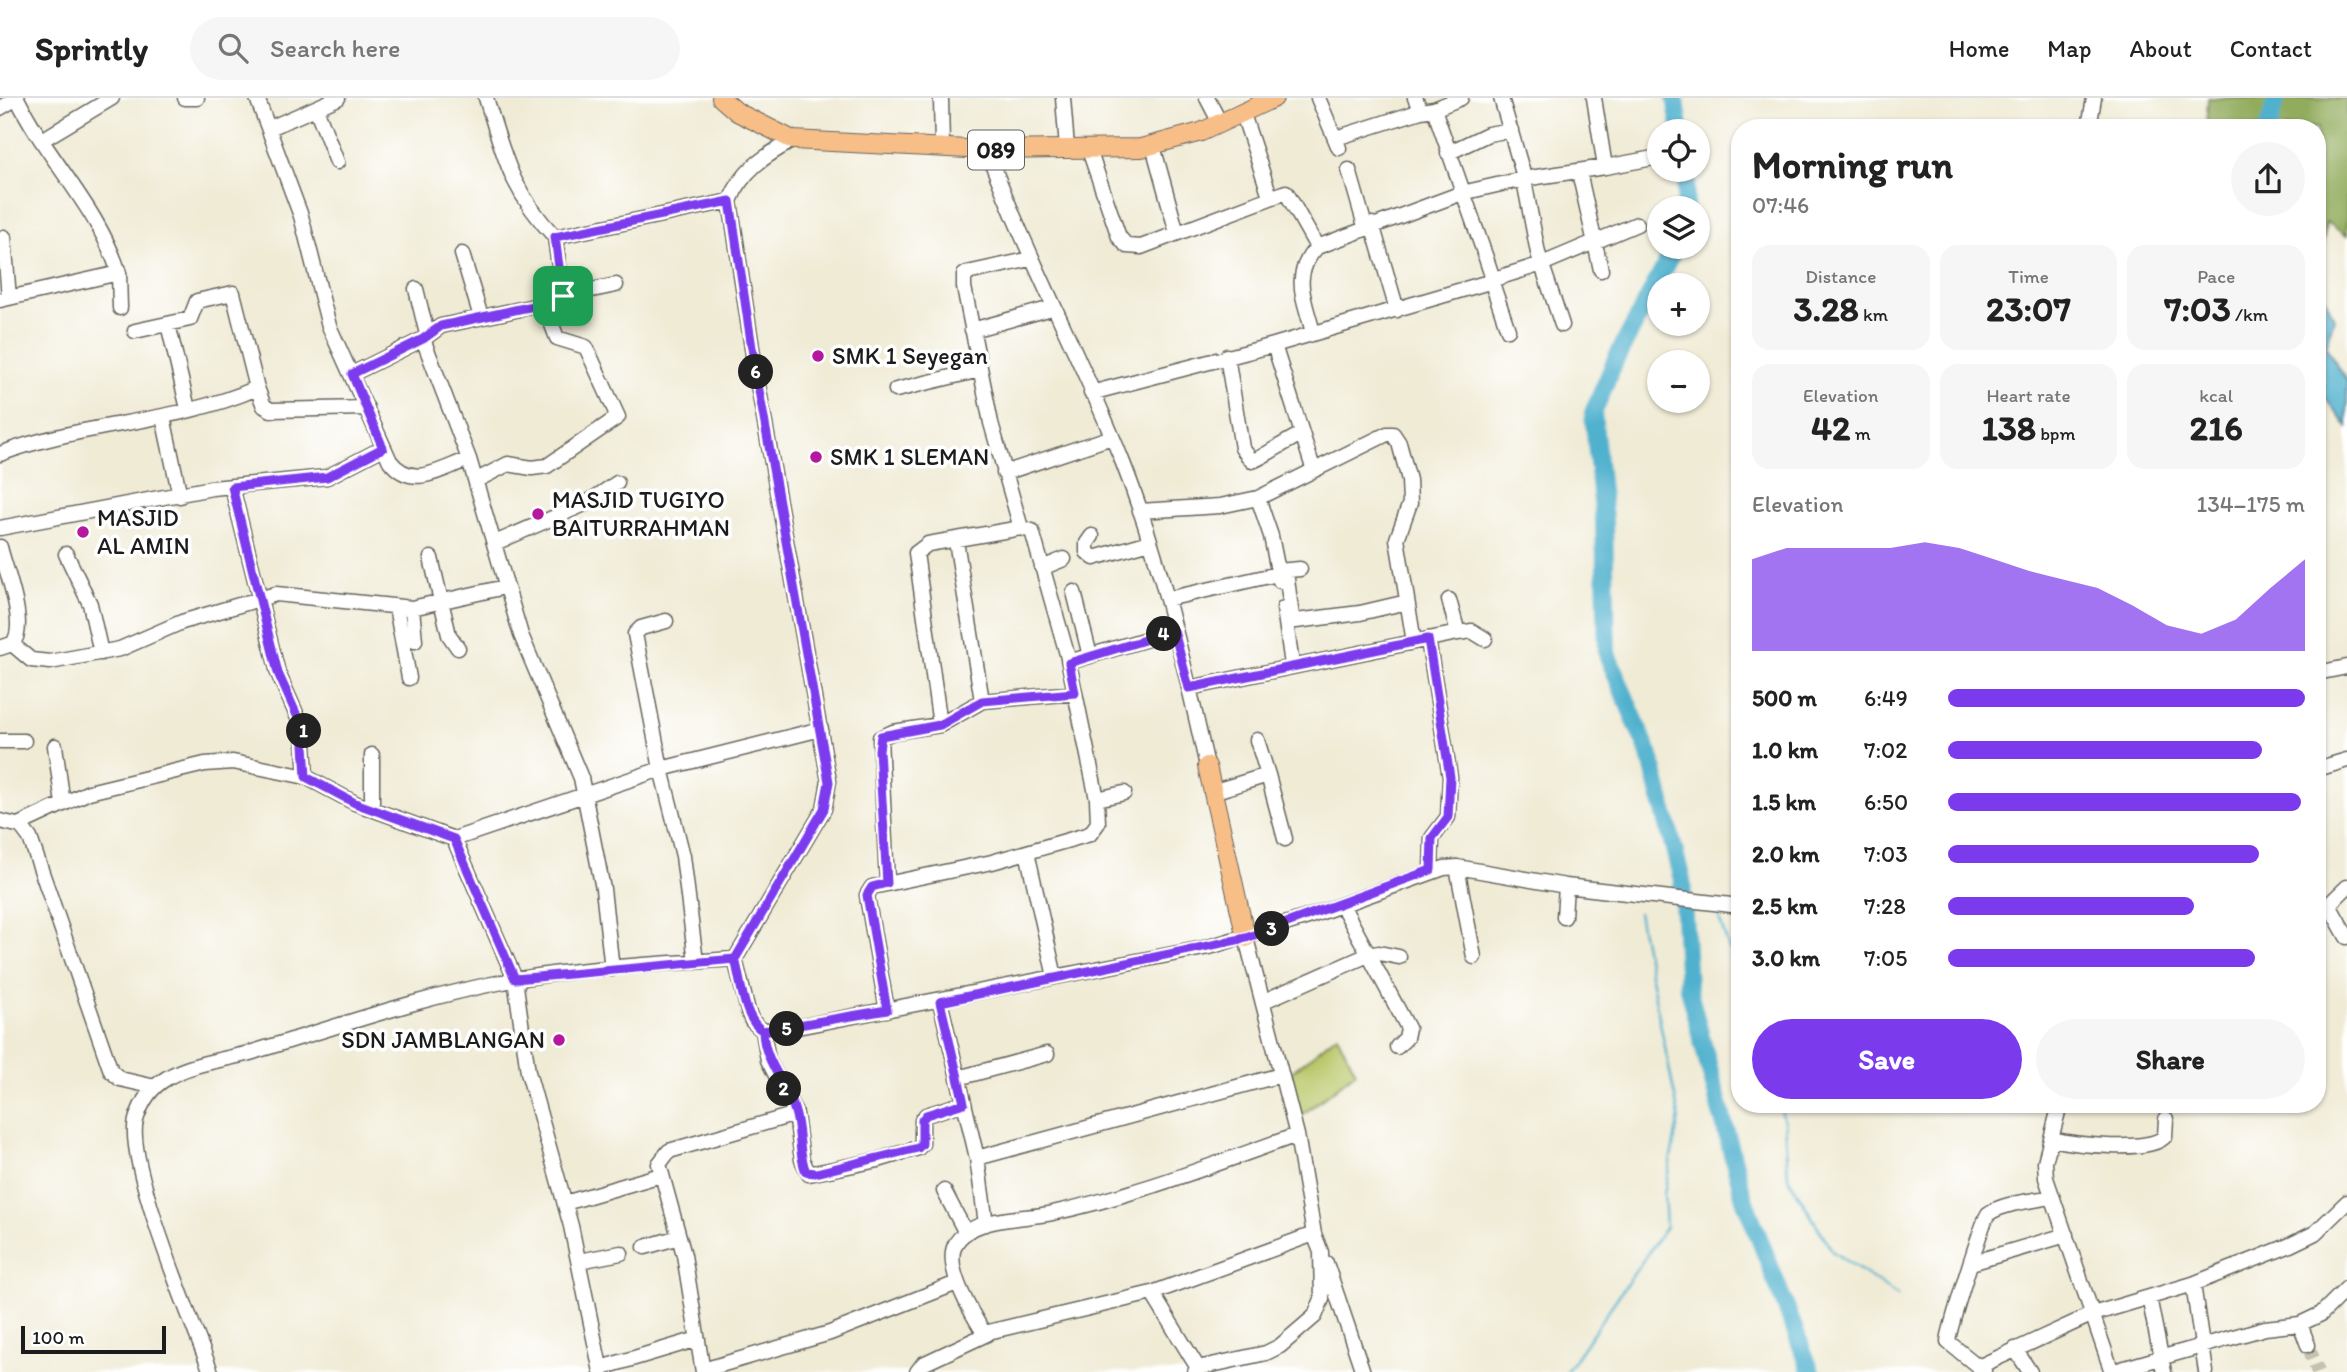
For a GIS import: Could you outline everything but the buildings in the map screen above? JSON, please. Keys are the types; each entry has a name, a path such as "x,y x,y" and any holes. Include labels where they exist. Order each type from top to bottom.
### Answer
{"main road":[{"name":"089","path":"721,98 737,112 793,140 987,150 1089,150 1153,146 1220,123 1274,98"},
{"path":"1207,766 1246,938"}],"street":[{"path":"0,108 17,98 110,246 119,273 120,308"},
{"path":"42,140 112,98"},
{"path":"185,98 197,98"},
{"path":"257,98 301,216 329,326 383,448 397,470 410,477 469,459"},
{"path":"270,128 338,98"},
{"path":"486,98 514,185 531,212 555,237 563,296"},
{"path":"941,98 942,147"},
{"path":"1063,98 1067,148"},
{"path":"1207,98 1220,123"},
{"path":"1318,98 1337,143 1423,106 1461,98"},
{"path":"1501,98 1542,264 1562,325"},
{"path":"1594,98 1605,167"},
{"path":"2090,119 2094,98"},
{"path":"1423,106 1448,153 1508,330"},
{"path":"316,108 337,162"},
{"path":"1242,114 1270,196"},
{"path":"1448,153 1488,134 1511,130"},
{"path":"793,140 751,167 741,178 730,201 755,368 829,782 824,809 735,959 748,1012 757,1027 763,1031 940,1002 1246,938 1342,905 1431,870 1457,867 1566,886 1731,906"},
{"path":"1153,146 1177,233"},
{"path":"987,150 1052,308 1112,437 1140,511 1167,599 1207,766"},
{"path":"1089,150 1121,242 1127,246 1141,247 1283,192 1289,194 1317,247"},
{"path":"1313,334 1300,275 1303,264 1317,247 1368,225 1462,192 1523,179 1647,159"},
{"path":"1349,170 1397,310"},
{"path":"1579,172 1601,270"},
{"path":"555,237 730,201"},
{"path":"1091,393 1274,345 1484,284 1542,264 1637,224"},
{"path":"4,237 5,299 119,273"},
{"path":"462,254 481,317"},
{"path":"1021,528 1004,473 980,370 964,275 1031,259"},
{"path":"352,374 441,326 616,285"},
{"path":"416,289 425,337 477,480 505,587 544,697 574,758 603,889 612,969"},
{"path":"135,331 191,318 193,305 197,301 233,293 264,406 271,410 366,408"},
{"path":"477,480 508,464 532,468 547,466 618,417 586,347 557,338 544,304"},
{"path":"972,330 1052,308"},
{"path":"168,324 188,409"},
{"path":"1274,345 1313,468"},
{"path":"1227,356 1242,448 1247,457 1252,461 1260,460 1272,448 1302,434"},
{"path":"896,390 980,370"},
{"path":"0,454 36,440 94,427 163,417 257,388"},
{"path":"163,417 180,496"},
{"path":"1140,511 1228,505 1258,498 1313,468 1387,434 1397,438 1409,480 1410,503 1397,539 1407,602 1421,641 1450,777 1448,817 1432,838 1431,870"},
{"path":"1004,473 1112,437"},
{"path":"0,528 232,487 327,477 383,448"},
{"path":"495,543 587,503 617,483"},
{"path":"232,487 278,673 303,729 306,777"},
{"path":"1258,498 1272,536 1292,665"},
{"path":"887,1010 867,895 872,887 954,872 1027,852 1090,834 1098,823 1097,799 1069,663 1032,531 1021,528 928,544 920,548 914,557 940,725"},
{"path":"1092,537 1087,543 1087,552 1094,558 1150,542"},
{"path":"956,541 982,701"},
{"path":"0,547 11,583 19,631 6,646 36,663 101,653 260,597 291,593 412,608 505,587"},
{"path":"66,554 90,604 101,653"},
{"path":"431,558 449,635 458,648"},
{"path":"1042,568 1064,559"},
{"path":"1167,599 1300,569"},
{"path":"1278,573 1287,579 1292,617 1296,621 1360,613 1407,602"},
{"path":"1074,592 1090,656"},
{"path":"1449,600 1458,633"},
{"path":"396,607 409,678"},
{"path":"412,608 415,641"},
{"path":"666,621 641,628 635,634 661,769 683,856 696,962"},
{"path":"1069,663 1174,631"},
{"path":"1189,688 1458,633 1472,631 1485,639"},
{"path":"2326,671 2347,667"},
{"path":"887,883 880,738 892,732 940,725 982,701 1075,693"},
{"path":"18,825 89,792 205,764 244,763 306,777 372,809 454,839 661,769 821,729"},
{"path":"1257,740 1285,839"},
{"path":"0,741 24,741"},
{"path":"55,746 63,804"},
{"path":"372,755 372,809"},
{"path":"2326,766 2347,760"},
{"path":"1213,792 1268,775"},
{"path":"1097,799 1124,793"},
{"path":"0,821 18,825 30,838 111,1071 120,1079 155,1087"},
{"path":"454,839 515,979 528,1072 565,1203 601,1370 698,1339"},
{"path":"1027,852 1055,978"},
{"path":"1457,867 1474,957"},
{"path":"1564,917 1566,886"},
{"path":"2326,908 2347,887"},
{"path":"1342,905 1408,1028 1406,1038 1396,1047"},
{"path":"2329,905 2347,937"},
{"path":"1246,938 1297,1135 1314,1234 1340,1298 1363,1372"},
{"path":"1264,1001 1368,955 1379,953 1399,957"},
{"path":"211,1372 145,1188 136,1149 136,1121 146,1097 155,1087 174,1074 380,1012 515,979 735,959"},
{"path":"940,1002 976,1158 986,1224"},
{"path":"763,1031 763,1047 768,1060 796,1114 802,1160 809,1174 878,1160 918,1148 922,1144 922,1120 926,1115 964,1103"},
{"path":"958,1078 1047,1054"},
{"path":"976,1158 1281,1075"},
{"path":"2057,1113 2045,1162 2051,1196 2112,1372 2163,1365 2202,1346 2265,1328 2300,1324 2322,1314 2347,1288"},
{"path":"796,1114 669,1151 659,1164 679,1237 703,1371 830,1333 957,1283"},
{"path":"2050,1139 2102,1146 2155,1143 2165,1136 2166,1119"},
{"path":"988,1334 982,1331 957,1283 953,1253 956,1243 966,1233 986,1224 1105,1202 1297,1135"},
{"path":"565,1203 661,1174"},
{"path":"944,1191 966,1233"},
{"path":"2051,1196 1993,1211 1986,1216 1962,1300 1948,1332 1948,1342 1982,1369 2015,1349 2093,1314 2193,1284 2315,1233 2347,1202"},
{"path":"917,1372 923,1364 988,1334 1152,1293 1314,1234"},
{"path":"1971,1263 2066,1235"},
{"path":"645,1247 679,1237"},
{"path":"1152,1293 1196,1370 1266,1353 1294,1336 1315,1316 1322,1299 1321,1252"},
{"path":"579,1261 621,1253"},
{"path":"2193,1284 2206,1372"},
{"path":"2149,1297 2163,1365"},
{"path":"2300,1324 2308,1345"},
{"path":"2015,1349 2030,1372"}],"green space":[{"path":"2208,98 2347,98 2347,236 2326,222 2326,119 2207,119"},
{"path":"1337,1035 1356,1072 1297,1119 1287,1076"}],"water":[{"path":"2326,300 2334,318 2326,347"},
{"path":"2326,347 2347,381 2347,427 2326,399"}],"waterway":[{"path":"1675,98 1679,119"},
{"path":"2271,119 2277,98"},
{"path":"1686,182 1686,196"},
{"path":"1669,259 1615,361 1593,413 1604,521 1607,654 1650,756 1682,880 1688,988 1744,1199 1811,1372"},
{"path":"1566,1372 1666,1227 1664,1194 1679,1117 1638,913"},
{"path":"1719,918 1731,955"},
{"path":"1782,1113 1788,1177 1833,1252 1898,1296"}],"tunnel":[{"path":"2308,1345 2318,1372"}],"place":[{"name":"SMK 1 Seyegan","path":"818,356"},
{"name":"SMK 1 SLEMAN","path":"816,457"},
{"name":"MASJID TUGIYO BAITURRAHMAN","path":"538,514"},
{"name":"MASJID AL AMIN","path":"83,532"},
{"name":"SDN JAMBLANGAN","path":"559,1040"}],"route":[{"path":"563,296 538,305 441,326 423,339 352,374 383,448 327,477 232,487 278,673 301,721 305,737 306,777 355,803 454,839 515,979 735,959 748,1012 752,1021 763,1031 763,1047 768,1060 790,1097 796,1114 802,1160 809,1174 878,1160 918,1148 922,1144 922,1120 926,1115 964,1103 940,1002 1246,938 1431,870 1432,838 1448,817 1450,777 1428,639 1189,688 1174,631 1069,663 1075,693 982,701 940,725 883,734 879,750 887,883 872,887 867,895 887,1010 763,1031 757,1027 752,1021 748,1012 745,997 735,959 824,809 829,782 755,368 730,201 555,237 563,296"}]}
